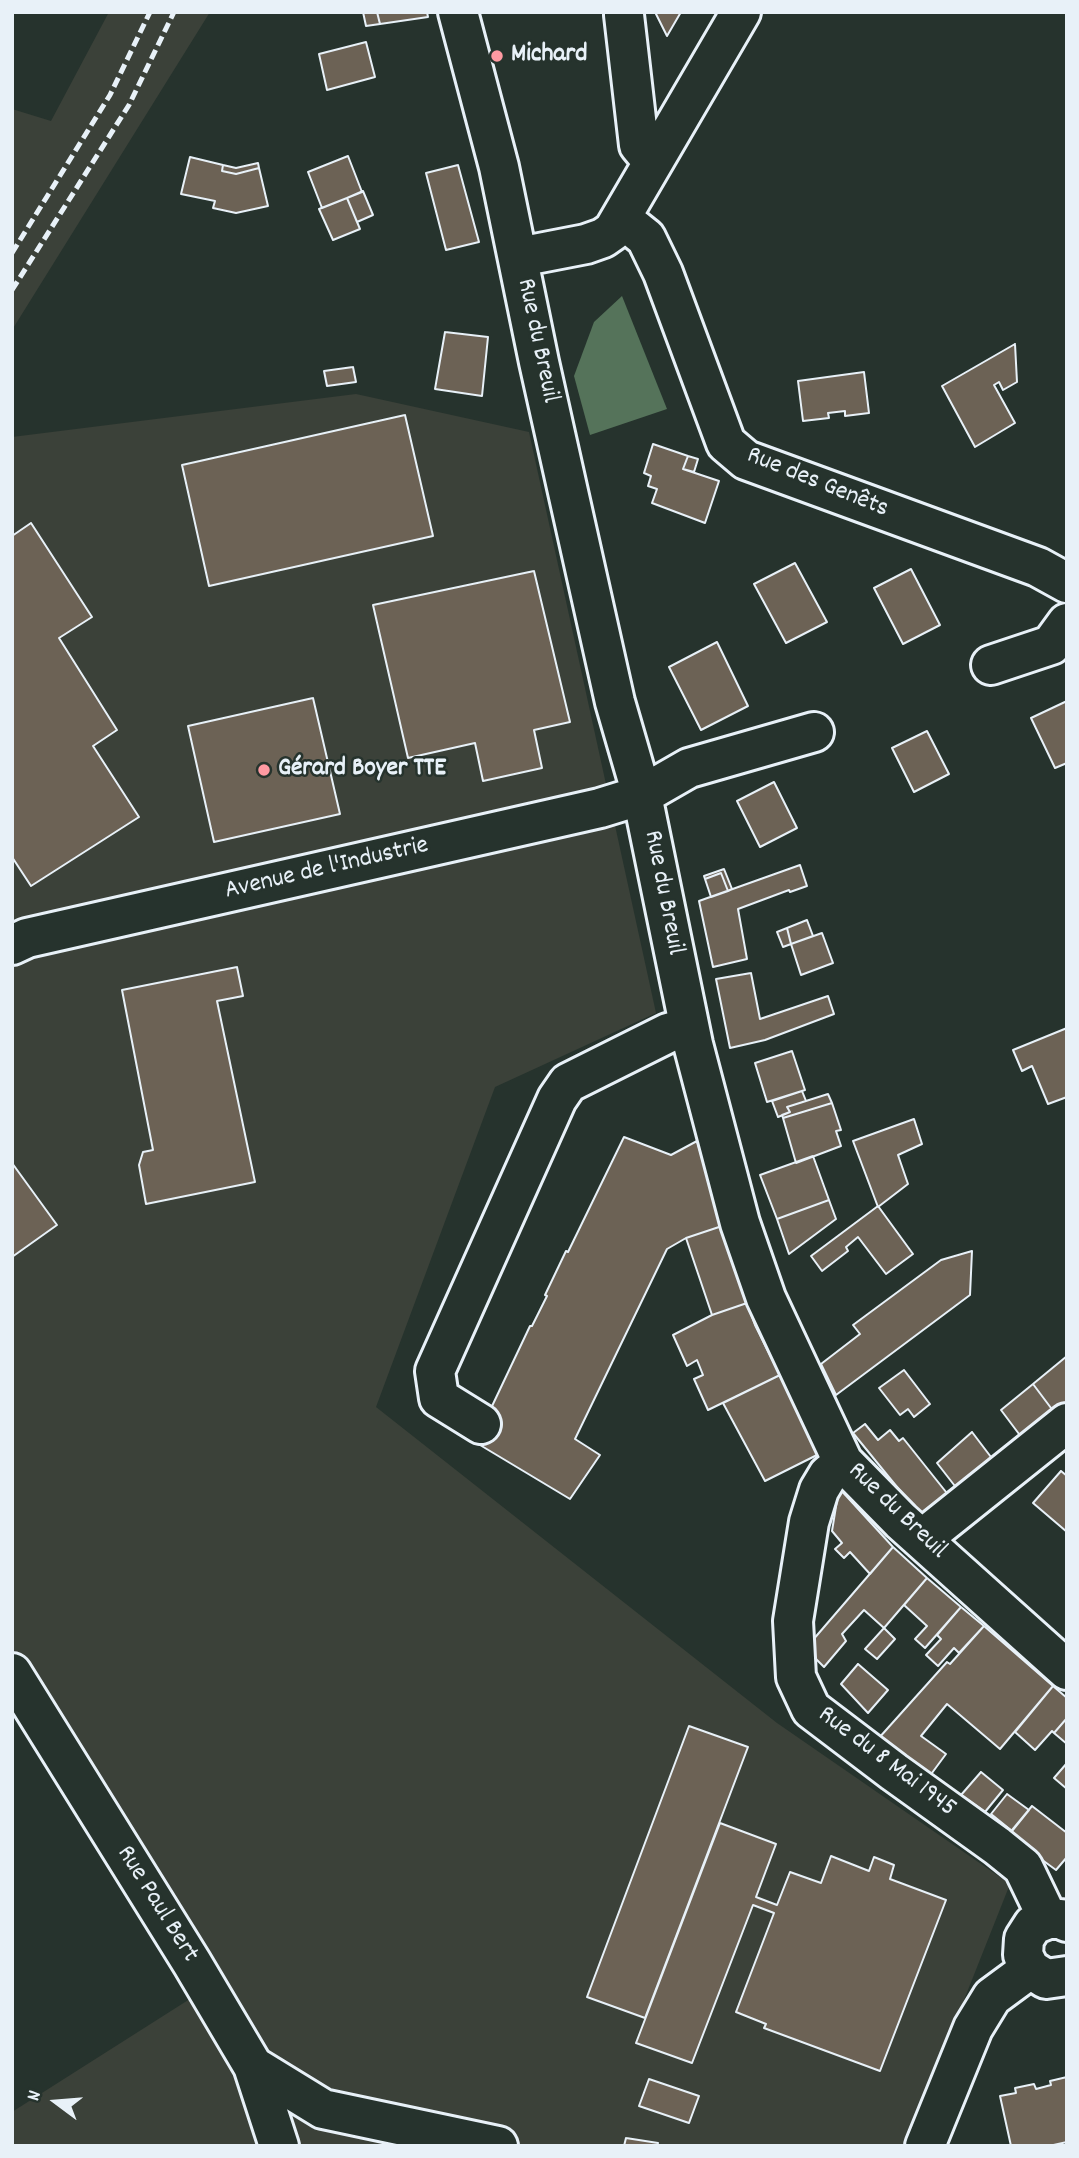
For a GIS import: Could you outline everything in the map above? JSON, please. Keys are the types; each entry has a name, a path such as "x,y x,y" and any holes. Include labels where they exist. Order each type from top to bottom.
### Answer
{"street":[{"name":"Rue du Breuil","path":"458,12 499,167 539,362 612,689 642,795 689,1027 740,1223 766,1298 844,1462 922,1539 1067,1670"},
{"path":"519,257 586,244 613,231 741,12"},
{"path":"625,15 639,145 653,162"},
{"name":"Rue des Genêts","path":"621,218 646,238 663,273 726,443 746,460 1038,567 1067,583"},
{"path":"991,665 1051,646 1067,623"},
{"name":"Avenue de l'Industrie","path":"12,945 27,938 600,808 642,795 689,768 814,732"},
{"path":"481,1424 439,1398 435,1371 557,1099 568,1083 668,1033 689,1027"},
{"path":"922,1539 1067,1423"},
{"name":"Rue du 8 Mai 1945","path":"844,1462 828,1475 819,1489 809,1522 793,1621 796,1677 811,1709 1023,1867 1058,1920"},
{"name":"Rue Paul Bert","path":"12,1674 254,2066 279,2146"},
{"path":"1058,1920 1033,1925 1024,1939 1023,1955 1030,1969 1046,1979 1067,1976"},
{"path":"925,2146 973,2028 992,1997 1030,1969"},
{"path":"254,2066 323,2109 498,2146"}],"shaded area":[{"path":"109,12 210,12 12,330 12,109 51,121"},
{"path":"356,394 529,432 656,1013 495,1087 376,1407 777,1723 1010,1884 906,2146 12,2146 12,2112 193,1997 12,1702 12,437"}],"green space":[{"path":"622,296 667,409 590,435 574,376 594,322"}],"building":[{"path":"363,12 377,12 380,24 366,26"},
{"path":"377,12 427,12 428,17 380,24"},
{"path":"655,12 681,12 667,36"},
{"path":"366,42 375,77 327,90 319,54"},
{"path":"348,156 362,192 322,208 308,172"},
{"path":"190,157 223,165 222,171 236,174 259,168 268,206 236,213 213,208 215,201 181,194"},
{"path":"258,163 259,168 236,174 222,171 223,165 236,168"},
{"path":"458,165 479,242 446,250 426,173"},
{"path":"363,191 373,215 357,222 347,198"},
{"path":"347,198 360,229 333,240 319,209"},
{"path":"445,332 488,337 482,396 435,389"},
{"path":"1015,344 1017,382 1003,390 999,382 994,385 1015,423 975,447 942,386"},
{"path":"353,367 356,382 327,386 324,371"},
{"path":"864,372 869,413 845,416 845,411 828,413 829,418 803,421 798,381"},
{"path":"405,415 433,536 209,586 182,465"},
{"path":"653,444 688,456 683,469 719,481 705,523 652,503 657,489 648,486 651,476 644,473"},
{"path":"688,456 698,459 694,472 683,469"},
{"path":"31,523 92,617 59,638 117,730 93,746 139,817 31,886 12,857 12,536"},
{"path":"795,563 827,622 786,643 754,584"},
{"path":"911,569 940,625 903,644 874,588"},
{"path":"534,571 570,722 534,730 542,768 483,781 475,743 408,758 373,605"},
{"path":"717,642 748,706 701,730 669,667"},
{"name":"Gérard Boyer TTE","path":"313,698 340,814 214,842 188,726"},
{"path":"1067,701 1067,763 1055,768 1031,718"},
{"path":"927,731 949,774 914,792 892,748"},
{"path":"774,782 797,828 760,847 737,801"},
{"path":"800,865 807,886 738,909 747,959 713,967 699,901"},
{"path":"724,869 732,889 728,891 721,873 705,879 704,876"},
{"path":"721,873 728,891 711,897 705,879"},
{"path":"807,920 813,936 791,944 787,928"},
{"path":"787,928 791,944 783,947 777,932"},
{"path":"822,933 833,963 801,975 791,944"},
{"path":"237,967 243,996 217,1001 255,1182 146,1204 139,1165 143,1152 153,1150 122,990"},
{"path":"751,973 760,1019 828,996 834,1014 765,1040 730,1048 716,979"},
{"path":"1067,1028 1067,1097 1048,1104 1032,1066 1022,1071 1013,1050"},
{"path":"792,1051 805,1090 767,1102 755,1063"},
{"path":"802,1091 806,1101 787,1107 790,1112 778,1117 772,1101"},
{"path":"828,1094 832,1103 783,1118 782,1115 790,1112 787,1107"},
{"path":"832,1103 841,1130 836,1131 841,1146 796,1163 783,1118"},
{"path":"914,1119 922,1144 898,1155 908,1184 878,1207 853,1141"},
{"path":"624,1137 671,1155 697,1141 722,1226 686,1238 667,1249 575,1439 600,1455 570,1499 475,1442"},
{"path":"813,1156 829,1200 777,1219 760,1175"},
{"path":"12,1163 57,1225 12,1257"},
{"path":"829,1200 836,1219 789,1254 777,1219"},
{"path":"878,1206 913,1254 886,1274 858,1237 846,1247 848,1251 822,1271 811,1256"},
{"path":"722,1226 747,1303 712,1315 686,1238"},
{"path":"972,1251 970,1295 836,1395 821,1364 860,1334 853,1325 941,1260"},
{"path":"747,1303 780,1375 708,1410 694,1379 703,1375 697,1360 687,1366 673,1335 712,1315"},
{"path":"1067,1356 1067,1402 1054,1412 1033,1384"},
{"path":"904,1370 930,1404 914,1417 908,1409 900,1415 879,1388"},
{"path":"780,1375 821,1453 765,1481 723,1403"},
{"path":"1033,1384 1054,1412 1022,1438 1001,1410"},
{"path":"865,1424 878,1440 890,1430 899,1441 903,1438 950,1497 923,1519 853,1433"},
{"path":"972,1432 994,1461 958,1490 937,1463"},
{"path":"1061,1471 1067,1476 1067,1532 1033,1503"},
{"path":"839,1488 893,1547 870,1574 850,1552 844,1558 835,1549 842,1543 832,1531"},
{"path":"893,1547 927,1578 884,1628 864,1610 842,1634 846,1641 824,1667 810,1653 812,1641"},
{"path":"927,1578 961,1607 925,1648 915,1639 927,1626 904,1605"},
{"path":"961,1607 984,1626 959,1653 954,1648 938,1666 926,1655 941,1639 937,1635"},
{"path":"984,1626 1053,1686 1000,1749 947,1704 921,1736 946,1754 929,1777 878,1739 947,1662 950,1664"},
{"path":"884,1628 895,1639 877,1659 865,1649"},
{"path":"858,1664 888,1690 868,1713 841,1684"},
{"path":"1053,1686 1067,1698 1067,1718 1035,1750 1015,1732"},
{"path":"1067,1718 1067,1744 1054,1733"},
{"path":"689,1726 748,1747 645,2018 587,1997"},
{"path":"1067,1763 1067,1789 1054,1778"},
{"path":"981,1772 1003,1790 985,1812 961,1795"},
{"path":"1007,1794 1029,1810 1012,1831 991,1814"},
{"path":"1032,1806 1067,1833 1067,1857 1056,1870 1008,1835"},
{"path":"720,1823 776,1844 756,1897 777,1905 790,1872 821,1883 831,1856 869,1871 874,1857 894,1865 890,1879 946,1900 880,2071 764,2028 766,2024 736,2012 774,1913 753,1905 692,2063 636,2043"},
{"path":"1067,2077 1067,2142 1049,2146 1011,2146 1000,2096 1016,2093 1015,2088 1034,2084 1036,2089 1051,2085 1050,2081"},
{"path":"649,2079 699,2096 689,2123 639,2106"},
{"path":"626,2138 658,2143 657,2146 624,2146"}],"railway":[{"path":"12,253 110,95 150,12"},
{"path":"12,290 129,105 174,12"}],"place":[{"name":"Michard","path":"497,56"},
{"name":"Gérard Boyer TTE","path":"264,770"}]}
